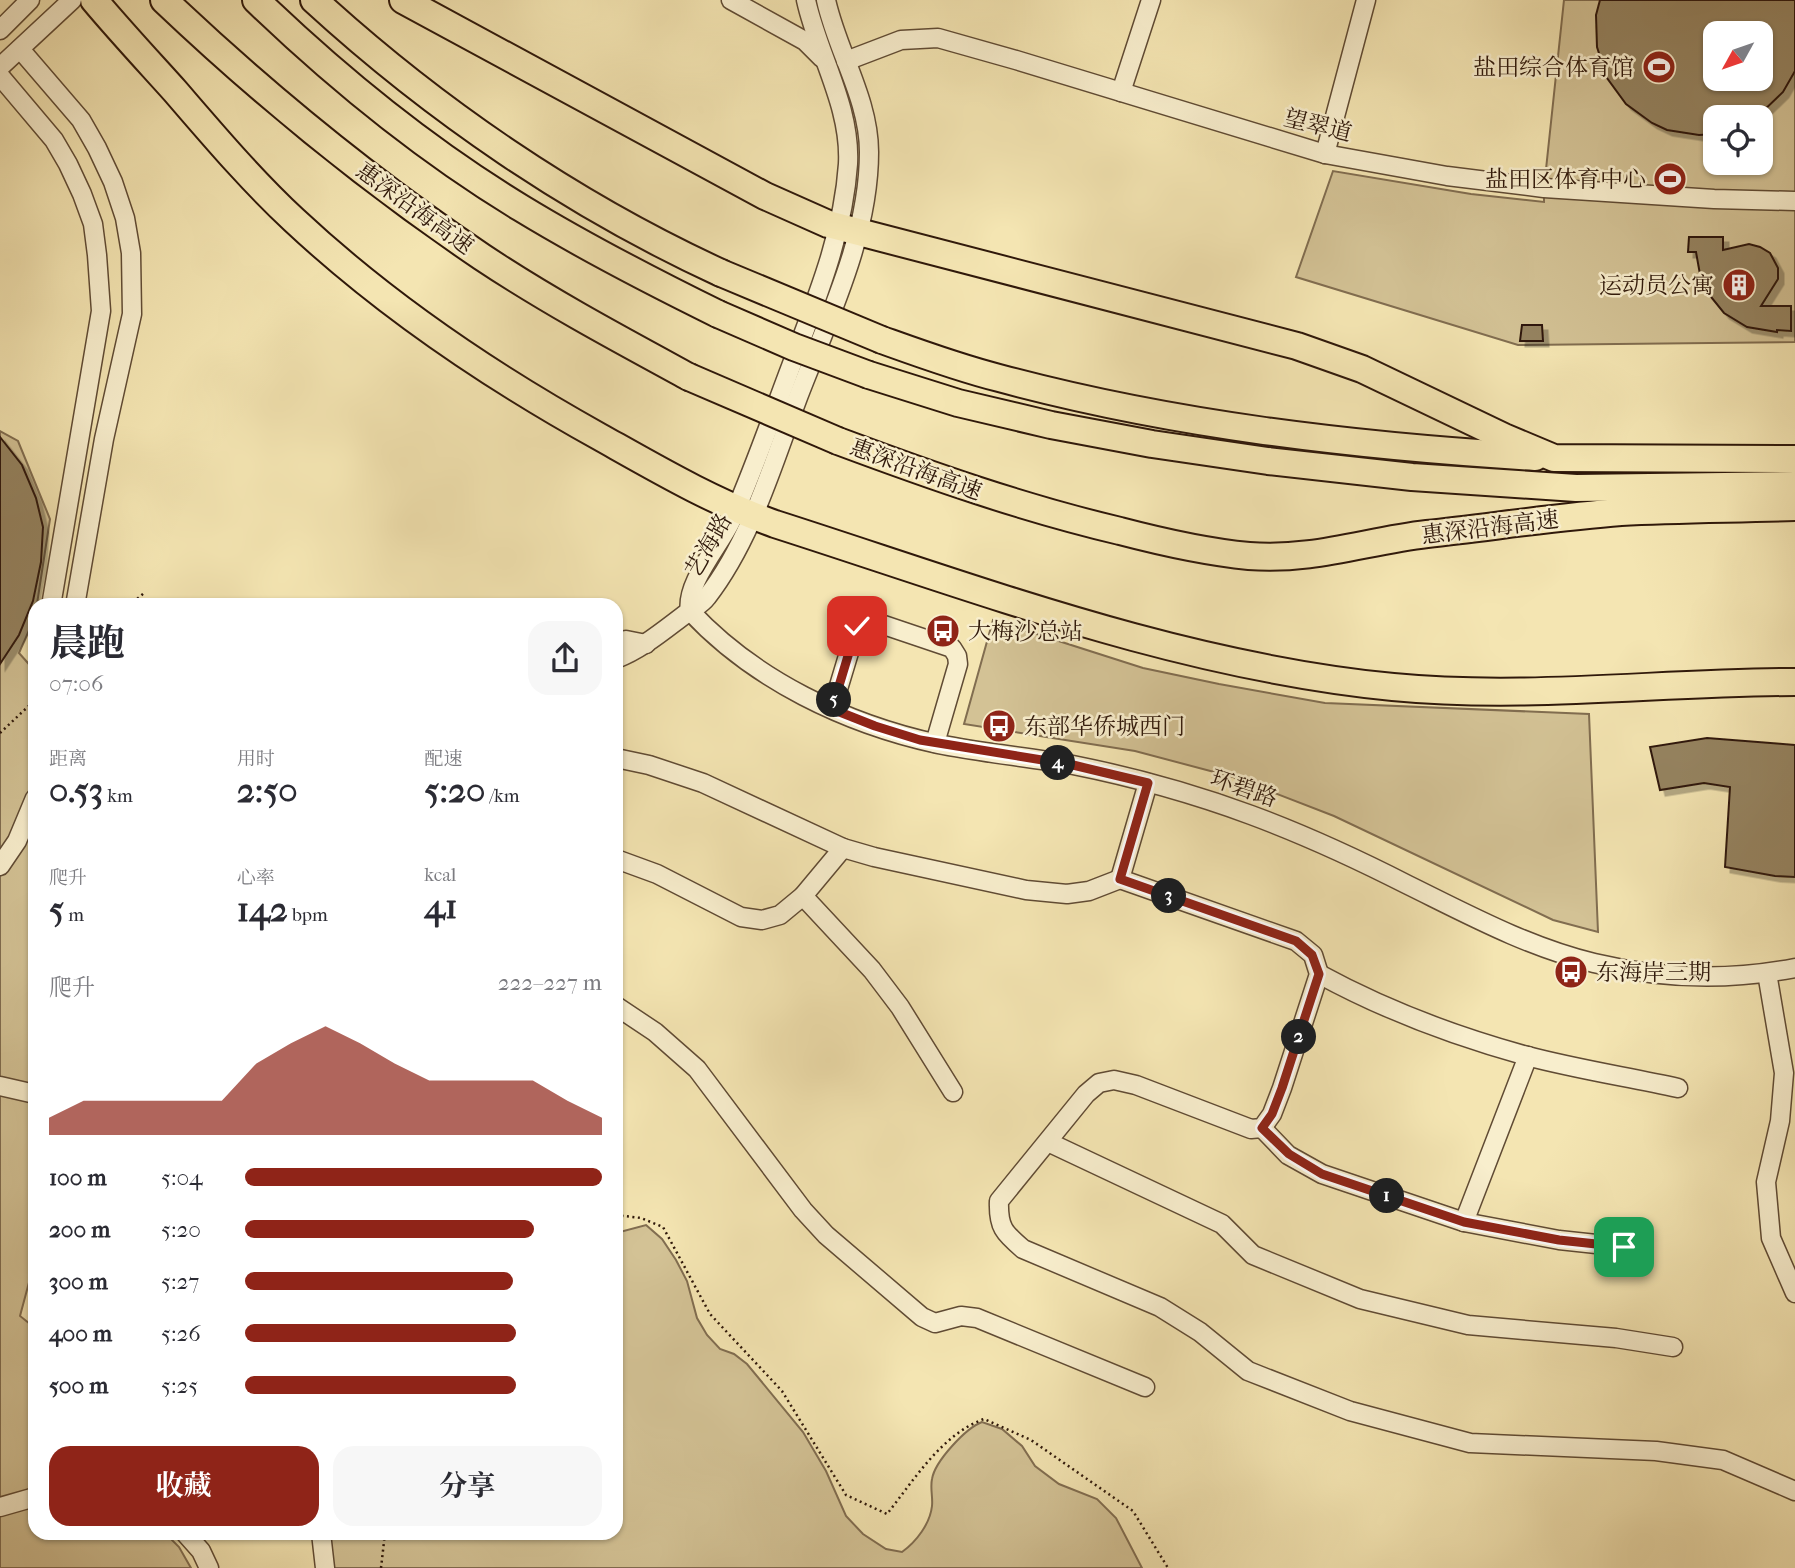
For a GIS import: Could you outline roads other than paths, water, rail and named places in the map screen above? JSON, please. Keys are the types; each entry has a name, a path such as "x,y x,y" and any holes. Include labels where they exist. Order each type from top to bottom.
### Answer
{"highway":[{"path":"93,0 235,161 303,228 388,299 459,352 550,409 670,477 744,512 1105,630 1188,652 1309,675 1393,687 1529,693 1795,682"},
{"name":"惠深沿海高速","path":"164,0 299,122 393,194 495,265 587,321 689,377 838,441 955,485 1050,514 1159,541 1251,556 1334,552 1409,536 1591,515 1795,507"},
{"name":"惠深沿海高速","path":"256,0 338,73 428,144 507,198 615,263 718,314 794,347 869,374 958,402 1051,425 1152,444 1281,462 1426,478 1576,488 1795,485"},
{"path":"314,0 423,91 535,170 613,218 721,273 882,340 997,378 1088,400 1189,418 1350,441 1554,458 1795,459"},
{"path":"403,0 765,196 848,230 1297,346 1362,369 1554,458"}],"street":[{"path":"0,30 30,0"},
{"path":"0,67 72,0"},
{"path":"51,21 93,0"},
{"path":"731,0 806,41 824,60"},
{"name":"艺海路","path":"690,611 688,603 691,589 720,542 744,512 847,269 847,138 839,101 806,0"},
{"name":"艺海路","path":"826,0 863,110 869,139 867,184 848,230"},
{"path":"1121,92 1151,0"},
{"path":"1325,154 1367,0"},
{"name":"望翠道","path":"846,61 901,40 938,38 1325,154 1447,176 1544,188 1714,200 1795,201"},
{"path":"20,49 80,120 97,148 125,218 131,253 131,314 104,439 76,598"},
{"path":"0,76 54,140 68,164 93,224 97,255 102,310 52,598"},
{"path":"623,655 646,643 690,611"},
{"name":"环碧路","path":"690,611 712,633 756,667 799,693 875,726 936,743 1073,765 1203,799 1292,831 1371,866 1503,932 1566,956 1614,968 1660,975 1732,977 1795,968"},
{"path":"832,709 857,626 864,620 869,620 952,648 956,653 958,664 936,743"},
{"path":"623,641 646,643"},
{"path":"623,759 703,783 843,848 874,857 1026,890 1067,894 1089,891 1120,879 1296,941 1312,955 1319,974 1276,1106 1262,1128"},
{"path":"1120,879 1148,783"},
{"path":"0,866 17,842 28,815"},
{"path":"623,862 657,874 741,917 762,920 780,915 803,896 843,848"},
{"path":"803,896 872,970 900,1007 953,1092"},
{"path":"1767,973 1784,1073 1780,1121 1766,1182 1771,1238 1795,1293"},
{"path":"1319,974 1364,999 1416,1020 1528,1056 1678,1087"},
{"path":"623,1011 655,1032 697,1069 811,1219 922,1317 935,1323 961,1315 977,1318 1145,1387"},
{"path":"1464,1222 1528,1056"},
{"path":"1624,1247 1559,1240 1464,1222 1322,1174 1289,1154 1262,1128 1251,1129 1136,1085 1114,1080 1099,1083 1086,1094 999,1201 998,1219 1007,1236 1023,1249 1160,1307 1200,1332 1248,1371 1350,1411 1470,1443 1656,1451 1723,1460 1795,1491"},
{"path":"0,1086 28,1092"},
{"path":"1048,1142 1222,1224 1253,1255 1360,1299 1468,1325 1616,1338 1673,1346"},
{"path":"0,1507 28,1499"},
{"path":"191,1540 201,1551 209,1568"},
{"path":"322,1540 325,1568"}],"place":[{"name":"盐田综合体育馆","path":"1659,67"},
{"name":"盐田区体育中心","path":"1670,179"},
{"name":"运动员公寓","path":"1739,285"},
{"name":"大梅沙总站","path":"943,631"},
{"name":"东部华侨城西门","path":"999,726"},
{"name":"东海岸三期","path":"1571,972"}]}
